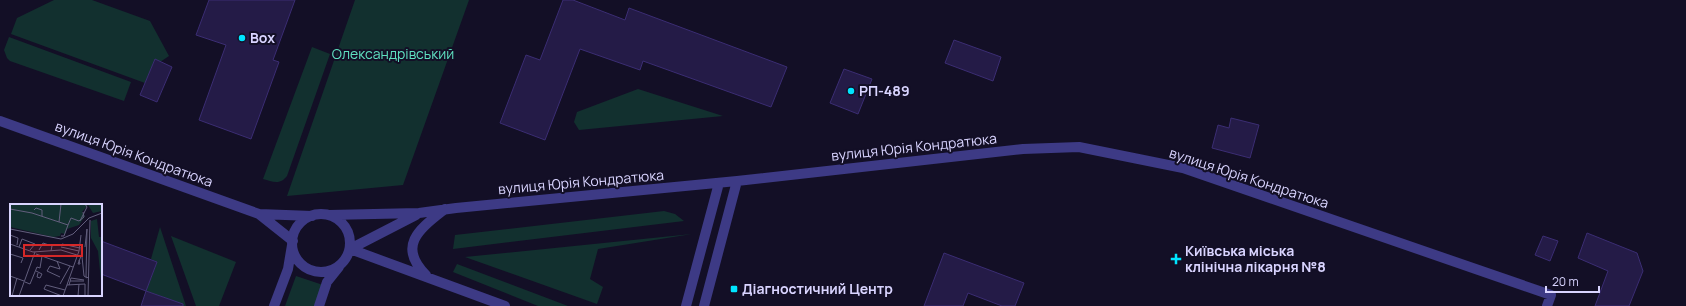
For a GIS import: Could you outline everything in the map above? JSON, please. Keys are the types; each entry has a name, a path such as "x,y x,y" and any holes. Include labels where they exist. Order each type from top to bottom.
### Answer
{"street":[{"name":"вулиця Юрія Кондратюка","path":"0,121 259,214 312,216"},
{"name":"вулиця Юрія Кондратюка","path":"329,215 419,213 446,209 719,183 1023,149 1079,147 1183,168 1550,296 1547,306"},
{"path":"704,306 737,181"},
{"path":"686,306 719,183"},
{"path":"429,278 417,266 412,253 414,240 421,228 446,209"},
{"name":"вулиця Юрія Кондратюка","path":"350,249 419,213"},
{"name":"вулиця Юрія Кондратюка","path":"259,214 293,241"},
{"path":"274,306 288,269 294,233 299,225 305,220 312,216 321,214 329,215 344,224 350,240 350,249 343,262 328,282 319,306"},
{"path":"293,241 296,256 301,263 314,271 329,270 343,262"},
{"path":"350,249 505,306"}],"green space":[{"path":"54,0 92,0 150,21 169,56 160,62 155,60 145,83 11,34 17,18"},
{"name":"Олександрівський","path":"355,0 469,0 403,185 287,196"},
{"path":"9,37 131,82 124,101 10,61 4,50"},
{"path":"312,47 330,54 287,176 279,182 263,179"},
{"path":"638,89 723,116 579,130 574,122 577,112"},
{"path":"664,211 675,214 684,221 453,249 455,235"},
{"path":"160,227 186,306 181,306 182,304 146,291 157,262 151,259"},
{"path":"692,234 598,249 590,279 603,287 597,304 465,257"},
{"path":"171,236 236,262 219,306 196,306"},
{"path":"457,264 568,306 538,306 453,272"},
{"path":"296,276 323,285 315,306 285,306"}],"building":[{"path":"209,0 295,0 273,60 279,62 251,139 199,120 226,45 196,35"},
{"path":"563,0 573,0 625,20 629,8 787,67 771,107 643,61 640,70 580,49 545,140 500,123 526,55 540,60"},
{"path":"954,40 1001,57 993,81 945,63"},
{"path":"155,59 172,67 157,102 140,95"},
{"name":"РП-489","path":"844,69 872,79 858,114 830,103"},
{"path":"1231,118 1259,125 1250,158 1212,148 1218,125 1229,128"},
{"path":"1587,233 1637,253 1643,271 1629,306 1595,306 1608,271 1578,258"},
{"path":"1543,236 1558,241 1550,261 1535,255"},
{"path":"102,241 157,262 146,291 102,274"},
{"path":"944,253 1024,283 1015,306 1002,306 968,293 963,306 924,306"},
{"path":"146,291 183,304 183,306 141,306"}],"place":[{"name":"Box","path":"242,38"},
{"name":"РП-489","path":"851,91"},
{"name":"Київська міська клінічна лікарня №8","path":"1176,259"},
{"name":"Діагностичний Центр","path":"734,289"}]}
